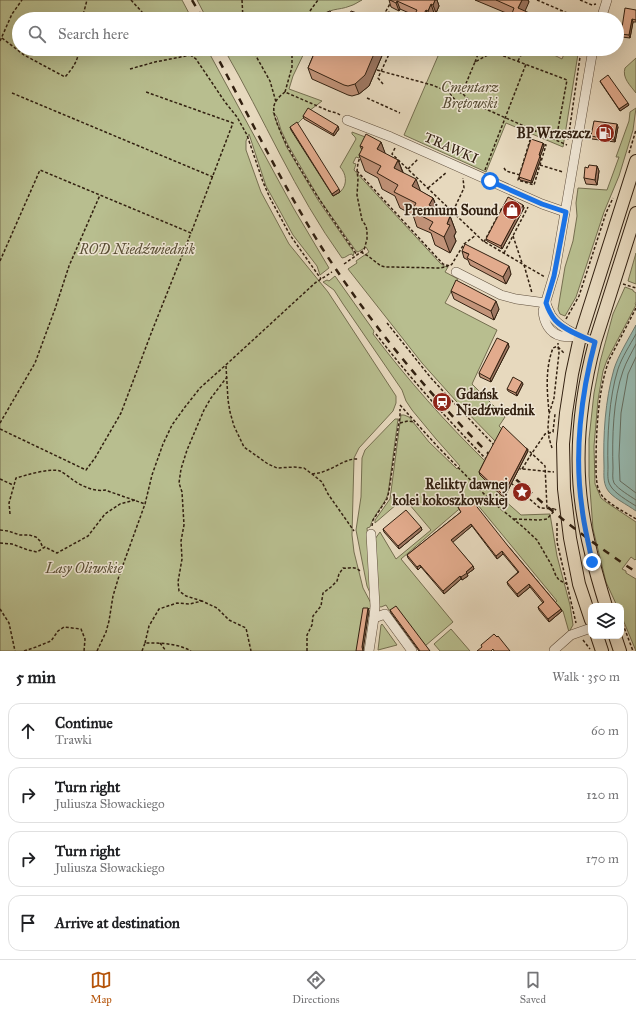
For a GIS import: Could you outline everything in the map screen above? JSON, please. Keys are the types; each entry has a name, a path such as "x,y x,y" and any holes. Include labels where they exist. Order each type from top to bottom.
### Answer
{"main road":[{"path":"588,611 579,584 570,538 564,489 563,444 566,413 580,337 633,157"},
{"path":"605,603 592,562 582,507 579,470 582,406 595,342 636,213"},
{"path":"598,639 602,651"},
{"path":"616,639 620,651"}],"street":[{"path":"603,1 604,12"},
{"path":"591,56 566,212 554,276 546,303 551,315 556,321 580,337 595,342"},
{"name":"TRAWKI","path":"350,121 398,140 542,204 566,212"},
{"path":"456,272 500,295 546,303"},
{"path":"369,651 375,606 371,534"},
{"path":"374,618 385,614 412,651"},
{"path":"554,650 571,636 588,629"}],"path":[{"path":"13,12 22,0"},
{"path":"84,12 87,0"},
{"path":"131,0 142,12"},
{"path":"242,0 243,12"},
{"path":"309,12 318,0"},
{"path":"388,12 386,11 392,0"},
{"path":"537,0 565,12"},
{"path":"581,0 595,5 603,1"},
{"path":"0,41 12,14"},
{"path":"2,38 12,46"},
{"path":"26,56 65,78 73,68 78,56"},
{"path":"130,69 186,56"},
{"path":"192,56 196,59 237,117 247,135 270,198 290,235 320,279"},
{"path":"256,56 270,81 276,102"},
{"path":"292,56 292,67 286,92 276,102 274,107 274,114 279,130 319,200 357,255"},
{"path":"383,84 378,78 388,56"},
{"path":"462,93 477,56"},
{"path":"475,62 486,56"},
{"path":"504,56 567,80 556,140"},
{"path":"518,61 520,56"},
{"path":"568,139 580,56"},
{"path":"485,170 526,64"},
{"path":"377,70 432,85 449,92 462,93 472,103"},
{"path":"0,429 86,470 95,458 121,413 233,123 146,92"},
{"path":"286,92 337,113 350,121"},
{"path":"449,92 458,102 472,103 569,146"},
{"path":"12,93 213,177"},
{"path":"367,98 400,113"},
{"path":"633,157 636,130"},
{"path":"530,140 546,145 540,165 534,185 518,180 530,140"},
{"path":"392,154 484,242 547,278"},
{"path":"344,264 364,250 367,239 366,226 362,220 358,201 357,171 360,157"},
{"path":"408,169 418,159"},
{"path":"540,165 566,172"},
{"path":"504,168 520,175"},
{"path":"0,261 40,170 191,233"},
{"path":"357,171 443,264 448,266"},
{"path":"428,188 449,171"},
{"path":"452,211 464,188 462,176"},
{"path":"566,319 579,296 606,213 614,194"},
{"path":"0,423 35,363 53,316 69,266 100,195"},
{"path":"504,253 528,206"},
{"path":"484,242 502,208"},
{"path":"361,252 386,268 392,266 440,268 450,266 464,244 476,235"},
{"path":"513,236 523,263 532,297"},
{"path":"97,651 110,621 113,596 145,504 152,475 163,444 172,425 200,388 315,283 332,272"},
{"path":"623,284 636,288"},
{"path":"636,308 606,368 599,404 596,448 597,483 599,490 603,497 608,501 636,519"},
{"path":"387,323 431,378 496,446"},
{"path":"376,334 431,401 489,462"},
{"path":"558,346 559,353 554,398 549,414 547,398 548,370 553,348 558,346"},
{"path":"226,365 230,412 234,426 244,447 268,464 277,468 304,468 312,474 322,482 341,514 354,531"},
{"path":"227,377 204,410 187,450 181,470 179,483 182,492 184,525 181,541 182,559 178,582 180,591 186,596 217,608 229,620 246,628 251,651"},
{"path":"400,405 490,500 527,530 536,540 552,566 556,576 559,580 567,584"},
{"path":"371,534 373,520 387,499 389,491 400,409"},
{"path":"399,423 408,421 416,422"},
{"path":"522,469 545,434 553,432"},
{"path":"527,448 545,466 547,508"},
{"path":"312,474 325,472 350,459 359,459"},
{"path":"516,464 520,469 555,472"},
{"path":"10,514 9,503 16,478 38,472 53,470 60,471 75,482 86,487 100,491 105,490 145,504"},
{"path":"0,479 14,485"},
{"path":"509,482 540,508 557,509 547,519 512,519"},
{"path":"0,543 12,544 37,552 45,547 57,553 88,536 105,514 120,504 135,500"},
{"path":"0,530 36,537 40,541 43,548"},
{"path":"307,651 307,635 312,626 314,616 321,606 323,593 337,581 343,568 347,569 354,567 361,572"},
{"path":"142,651 149,626 159,609 177,603 190,604 202,601"},
{"path":"0,609 9,623 15,651"},
{"path":"24,651 51,641 64,626 81,630 85,639 84,651"},
{"path":"624,627 633,651"},
{"path":"145,643 173,645 191,651"},
{"path":"160,643 166,651"}],"green space":[{"path":"0,0 182,0 188,12 12,12 12,56 211,56 294,209 329,268 320,275 317,266 293,235 266,186 249,134 246,141 246,150 261,192 289,244 328,292 396,396 396,403 393,411 359,448 354,458 352,535 354,552 363,588 373,607 364,611 358,651 0,651"},
{"path":"197,0 362,0 352,6 328,12 203,12"},
{"path":"228,56 303,56 293,76 289,89 322,101 309,111 297,124 333,196 341,191 345,185 345,175 340,167 356,139 352,132 368,138 359,158 356,157 353,163 356,164 354,170 440,263 448,267 445,272 458,279 445,303 497,330 472,384 505,417 499,426 502,429 502,434 497,443 422,363 348,269 369,252 366,247 358,252 356,251 320,200 288,145 277,117 273,112 286,146 318,200 354,253 353,256 351,254 342,258 309,208"},
{"name":"Cmentarz Brętowski","path":"438,56 556,56 562,59 563,56 578,56 563,147 506,123 486,172 404,135"},
{"path":"636,58 636,93 627,81 624,72 625,68"},
{"path":"636,108 633,130 619,176 604,212 576,297 565,316 560,314 558,309 565,267 573,241 577,216 576,203 578,188 607,190 619,157 616,157 629,121 630,112"},
{"path":"636,253 636,284 628,281"},
{"path":"335,276 374,331 373,334 400,368 441,416 486,462 480,475 521,515 550,514 557,556 570,605 573,625 569,632 563,611 555,603 557,601 472,498 401,559 453,622 425,646 397,609 389,610 386,605 381,607 378,606 375,539 380,532 396,559 431,530 404,498 375,523 375,520 390,499 401,415 409,417 429,442 457,469 460,466 412,410 406,401 402,390 334,290 323,282 327,280 329,281"},
{"path":"625,287 633,290 636,293 636,305 607,360 603,371 598,400 594,446 595,484 601,498 636,522 636,559 635,560 631,557 622,569 636,579 636,651 624,622 624,603 616,603 606,582 593,529 589,476 589,439 594,393 600,362 613,314"},
{"path":"395,419 398,419 388,494 370,527 367,528 371,595 367,586 356,530 361,497 362,458 365,450"},
{"path":"382,624 397,645 378,650 381,625"},
{"path":"451,629 470,651 440,651 434,644"}],"water":[{"path":"636,325 636,511 609,492 605,484 604,430 608,393 614,369 618,358"}],"building":[{"path":"390,0 435,0 433,5 431,4 428,11 426,10 425,12 416,12 417,10 397,1 396,3"},
{"path":"496,0 522,0 518,8 527,12 513,12 514,8"},
{"path":"625,8 636,10 636,20 632,19 629,35 624,34"},
{"path":"313,56 373,56 365,75 355,84 348,86 308,68"},
{"path":"608,75 628,103 619,109 600,81"},
{"path":"308,108 338,126 333,134 303,116"},
{"name":"BP Wrzeszcz","path":"594,121 617,124 614,140 591,136"},
{"path":"297,122 339,189 332,194 290,127"},
{"path":"366,134 381,142 377,149 398,160 394,168 416,179 412,186 433,198 429,205 450,216 447,224 450,225 444,237 429,229 433,222 412,211 416,203 394,192 398,185 377,173 381,166 359,155 363,147 360,146"},
{"path":"531,139 543,143 531,181 519,177"},
{"path":"589,165 597,166 595,180 584,178 585,167 588,168"},
{"path":"508,197 523,205 501,246 486,239"},
{"path":"465,244 509,266 503,277 467,258 469,254 462,251"},
{"path":"456,280 496,301 491,311 451,291"},
{"path":"497,338 508,343 490,379 479,373"},
{"path":"513,377 522,382 516,393 507,389"},
{"path":"503,426 527,449 503,495 479,472"},
{"path":"470,498 561,609 548,619 538,607 544,602 529,584 517,594 507,582 519,572 502,551 496,556 471,524 451,540 473,566 466,572 467,573 461,577 460,576 443,591 420,565 417,567 407,555 461,512 458,507"},
{"path":"406,510 421,527 398,546 383,529"},
{"path":"396,606 430,651 420,651 390,610"},
{"path":"363,608 368,608 362,647 363,651 356,651"},
{"path":"494,634 497,637 498,636 510,651 494,651 493,649 491,651 477,651 482,647 481,645"}],"railway":[{"path":"192,0 199,12"},
{"path":"217,56 307,224 341,277 382,333 425,386 496,461"},
{"path":"506,470 569,524 636,572"}],"place":[{"name":"BP Wrzeszcz","path":"605,133"},
{"name":"Premium Sound","path":"512,210"},
{"name":"Gdańsk Niedźwiednik","path":"442,402"},
{"name":"Relikty dawnej kolei kokoszkowskiej","path":"522,492"}],"route":[{"path":"490,181 542,204 566,212 554,276 546,303 551,315 556,321 580,337 595,342 582,406 579,444 579,470 582,507 592,562"}],"park label":[{"name":"ROD Niedźwiednik","path":"137,249"},
{"name":"Lasy Oliwskie","path":"84,568"}]}
